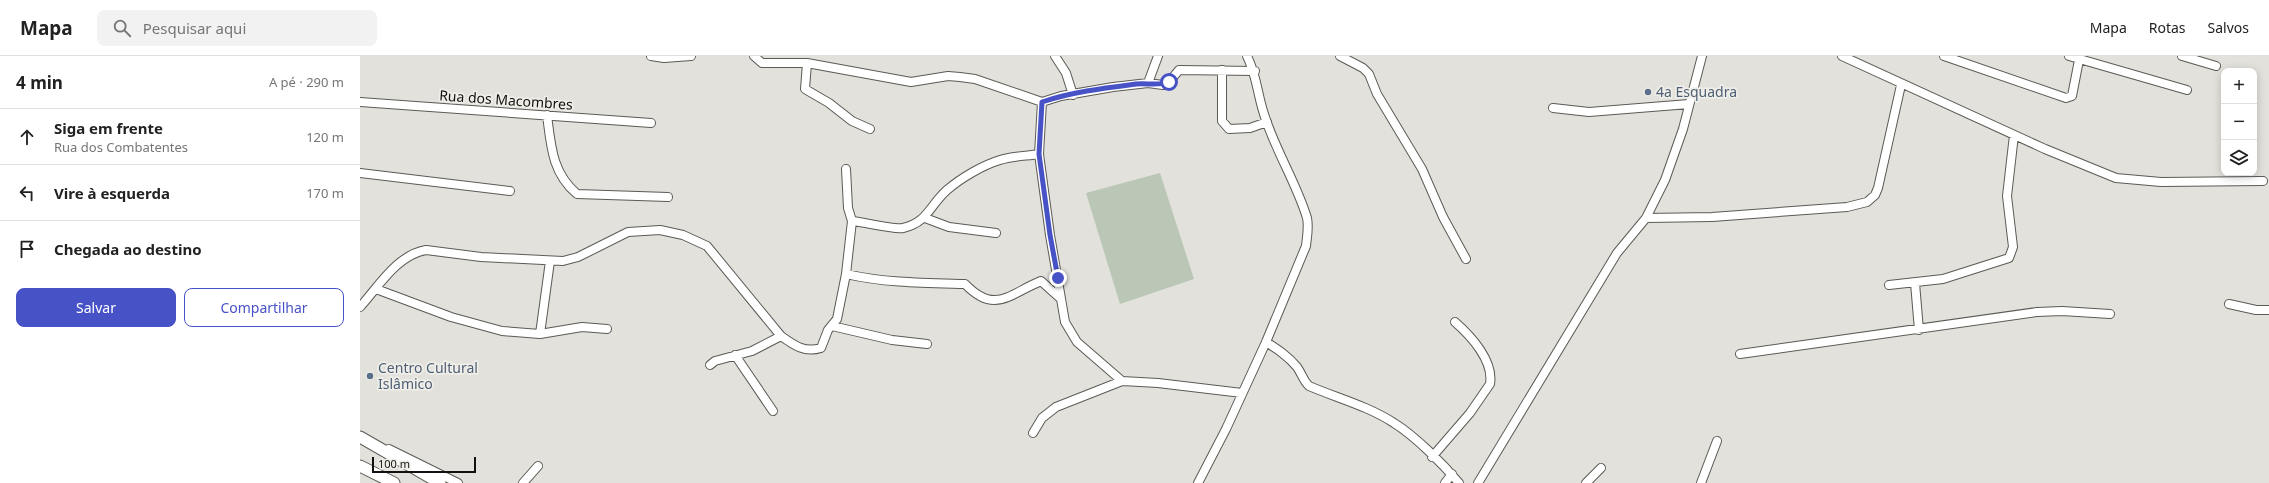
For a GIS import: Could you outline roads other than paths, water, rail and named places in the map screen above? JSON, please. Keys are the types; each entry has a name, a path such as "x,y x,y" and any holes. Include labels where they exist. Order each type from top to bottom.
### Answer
{"main road":[{"path":"360,437 440,483"},
{"path":"360,466 394,483"}],"street":[{"path":"651,56 664,58 691,56"},
{"path":"754,56 762,63 810,61 911,82 948,76 975,79 1042,102 1061,96 1148,83 1163,85 1169,82 1179,70 1255,72"},
{"path":"1055,56 1066,73 1073,95"},
{"path":"1148,83 1158,56"},
{"path":"1198,483 1226,429 1266,342 1306,246 1308,230 1307,220 1301,203 1281,160 1267,122 1255,72 1247,56"},
{"path":"1340,56 1363,68 1369,74 1377,94 1422,169 1443,217 1466,259"},
{"path":"1478,483 1557,348 1617,253 1646,218 1665,180 1683,129 1702,56"},
{"path":"1842,56 1902,85 2014,135 2116,178 2161,182 2263,181"},
{"path":"1944,56 2066,98 2072,96 2079,60"},
{"path":"2069,56 2187,90"},
{"path":"2182,56 2216,66"},
{"path":"810,61 805,89 829,103 852,121 870,129"},
{"path":"1222,70 1222,121 1225,126 1229,129 1250,128 1267,122"},
{"path":"1646,218 1757,214 1847,207 1867,202 1875,195 1878,188 1902,85"},
{"name":"Rua dos Macombres","path":"360,102 651,123"},
{"path":"1042,102 1039,154 1060,298 1065,322 1077,342 1122,381"},
{"path":"1554,108 1589,112 1689,104"},
{"path":"547,115 556,168 567,186 577,194 668,197"},
{"path":"1889,285 1943,280 2002,261 2012,254 2013,247 2007,196 2014,135"},
{"path":"852,221 866,222 900,229 925,218 938,199 949,188 975,172 1000,160 1039,154"},
{"path":"360,307 410,254 426,250 481,257 550,261 570,260 617,236 639,230 660,230 682,235 707,246 781,336 796,347 811,351 821,348 837,319 846,274 852,221 848,208 846,169"},
{"path":"360,173 510,191"},
{"path":"925,218 950,227 996,233"},
{"path":"540,334 550,261"},
{"path":"846,274 870,280 933,285 965,284 974,294 991,301 1006,299 1041,281 1060,298"},
{"path":"1915,283 1919,330"},
{"path":"376,289 479,326 502,332 540,334 582,327 607,329"},
{"path":"2229,304 2256,310 2269,310"},
{"path":"1740,354 1919,330 2037,312 2110,314"},
{"path":"1432,457 1474,408 1490,384 1491,379 1487,362 1479,349 1470,337 1455,322"},
{"path":"832,326 892,340 927,344"},
{"path":"710,365 716,361 752,351 781,336"},
{"path":"1266,342 1291,360 1298,369 1303,381 1309,386 1394,422 1412,436 1432,457 1452,474 1459,483"},
{"path":"735,355 773,411"},
{"path":"1033,433 1042,418 1056,407 1122,381 1158,383 1242,393"},
{"path":"1701,483 1717,441"},
{"path":"373,444 401,454 458,483"},
{"path":"523,483 538,466"},
{"path":"1586,483 1601,468"},
{"path":"1445,483 1452,474"}],"place":[{"name":"4a Esquadra","path":"1648,92"},
{"name":"Centro Cultural Islâmico","path":"370,376"}]}
